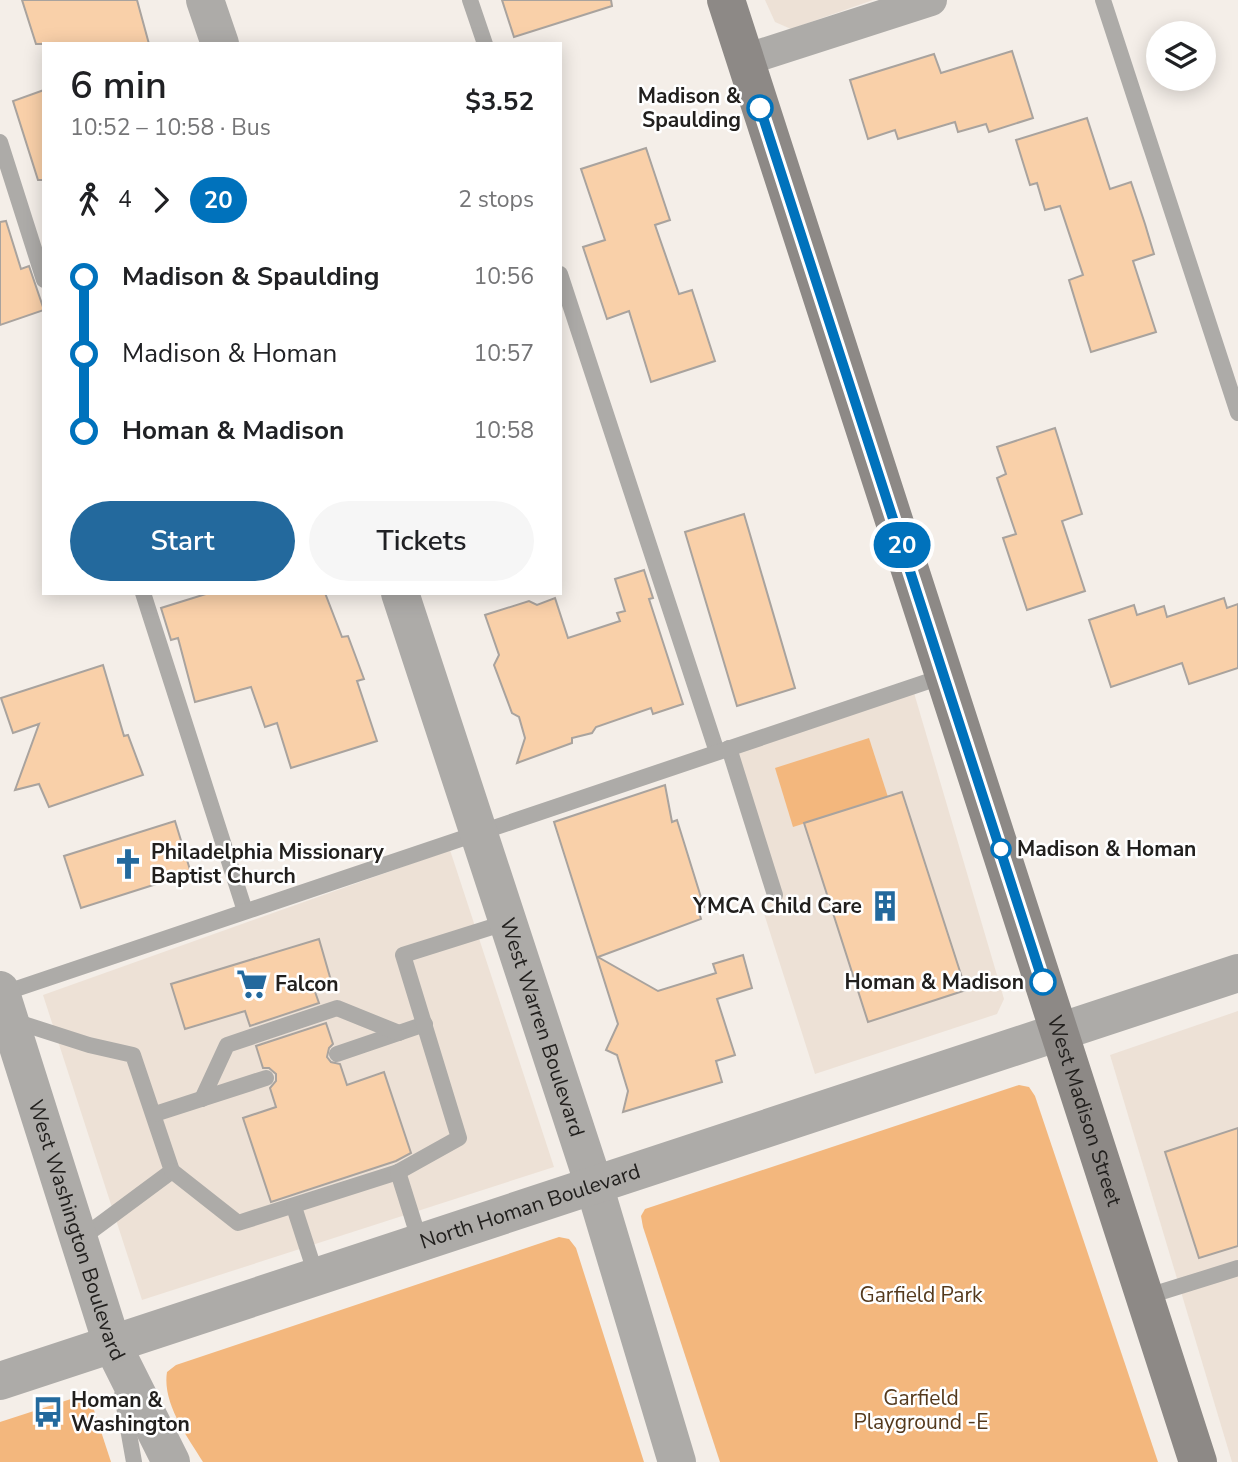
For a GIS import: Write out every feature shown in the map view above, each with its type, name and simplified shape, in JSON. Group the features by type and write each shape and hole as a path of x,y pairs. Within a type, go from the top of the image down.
{"main road":[{"name":"West Madison Street","path":"726,0 1198,1462"}],"street":[{"path":"205,0 219,42"},
{"path":"745,60 931,0"},
{"name":"West Warren Boulevard","path":"401,595 594,1185 677,1462"},
{"name":"North Homan Boulevard","path":"0,1381 1238,973"},
{"name":"West Washington Boulevard","path":"3,1001 112,1344 171,1462"}],"lane":[{"path":"470,0 484,42"},
{"path":"1103,0 1238,413"},
{"path":"0,142 42,274"},
{"path":"562,280 775,895"},
{"path":"145,595 244,911"},
{"path":"3,1001 244,911 944,676"},
{"path":"3,1001 89,1045 133,1055 172,1171 238,1223 294,1207 318,1193 363,1178 398,1172 459,1138 403,955 508,922"},
{"path":"202,1099 227,1045 325,1012 337,1008 398,1033"},
{"path":"337,1054 425,1024"},
{"path":"155,1114 266,1078"},
{"path":"79,1240 172,1171"},
{"path":"398,1172 420,1242"},
{"path":"294,1207 316,1275"},
{"path":"1145,1297 1238,1268"},
{"path":"112,1344 134,1462"}],"shaded area":[{"path":"765,0 873,0 791,29 775,22"},
{"path":"912,686 1004,999 997,1014 815,1074 760,901 775,895 729,748"},
{"path":"450,850 554,1167 142,1300 43,995"},
{"path":"1238,1011 1238,1462 1232,1462 1110,1055"}],"green space":[{"path":"869,738 888,797 793,827 775,768"},
{"name":"Garfield Park","path":"1019,1085 1029,1087 1035,1096 1158,1462 720,1462 643,1227 641,1216 645,1209"},
{"path":"559,1237 569,1239 576,1248 644,1462 203,1462 177,1419 166,1384 167,1372 176,1365"},
{"path":"74,1398 93,1407 111,1462 0,1462 0,1422"}],"building":[{"path":"22,0 137,0 148,42 42,42 36,44"},
{"path":"502,0 611,0 612,6 514,37"},
{"path":"1012,51 1033,118 989,132 986,124 958,132 955,122 898,139 895,130 868,139 850,80 934,54 941,73"},
{"path":"42,91 42,180 38,180 13,101"},
{"path":"1087,118 1110,189 1131,182 1145,224 1154,254 1133,261 1156,332 1091,352 1069,280 1083,275 1060,206 1045,210 1037,183 1030,185 1016,140"},
{"path":"646,148 670,220 655,225 679,294 692,290 715,361 651,382 629,311 607,319 583,247 605,240 581,169"},
{"path":"6,221 21,269 29,266 42,311 0,325 0,222"},
{"path":"1055,428 1082,514 1062,521 1085,591 1027,610 1003,538 1016,534 997,478 1006,474 997,447"},
{"path":"744,514 795,688 737,706 685,532"},
{"path":"644,570 653,598 649,599 683,704 653,714 651,708 596,727 592,733 572,738 572,743 517,763 525,738 519,717 512,713 494,665 499,655 485,615 529,601 537,605 555,598 568,638 620,621 617,613 625,611 615,579"},
{"path":"203,595 326,595 342,637 348,636 364,679 357,681 377,741 291,768 277,723 265,727 251,687 195,702 178,638 171,640 161,608"},
{"path":"1224,598 1227,608 1238,604 1238,668 1189,684 1182,663 1111,687 1089,620 1134,605 1137,615 1164,606 1167,617"},
{"path":"103,665 124,736 128,735 143,775 49,807 39,784 15,790 39,724 13,733 1,698"},
{"path":"665,785 672,822 677,820 704,907 698,909 701,919 598,957 658,991 716,973 713,964 743,955 752,988 717,999 735,1055 716,1061 722,1082 623,1112 628,1091 617,1055 606,1050 618,1024 554,822"},
{"name":"YMCA Child Care","path":"902,792 966,990 868,1022 804,823"},
{"name":"Philadelphia Missionary Baptist Church","path":"175,821 191,873 81,908 64,856"},
{"name":"Falcon","path":"319,939 332,984 314,989 319,1003 250,1026 245,1011 185,1029 171,984"},
{"name":"Falcon","path":"326,1023 333,1044 327,1057 331,1062 340,1064 347,1085 384,1072 411,1153 396,1161 271,1202 243,1118 276,1107 270,1088 276,1081 276,1074 269,1068 263,1068 256,1046"},
{"path":"1238,1128 1238,1246 1199,1258 1165,1152"}],"bus line":[{"name":"20","path":"760,108 1043,982"}],"place":[{"name":"Madison & Spaulding","path":"760,108"},
{"name":"Madison & Homan","path":"1001,849"},
{"name":"Philadelphia Missionary Baptist Church","path":"128,864"},
{"name":"YMCA Child Care","path":"885,906"},
{"name":"Homan & Madison","path":"1043,982"},
{"name":"Falcon","path":"252,984"},
{"name":"Homan & Washington","path":"48,1412"}],"park label":[{"name":"Garfield Playground -E","path":"921,1410"}]}
